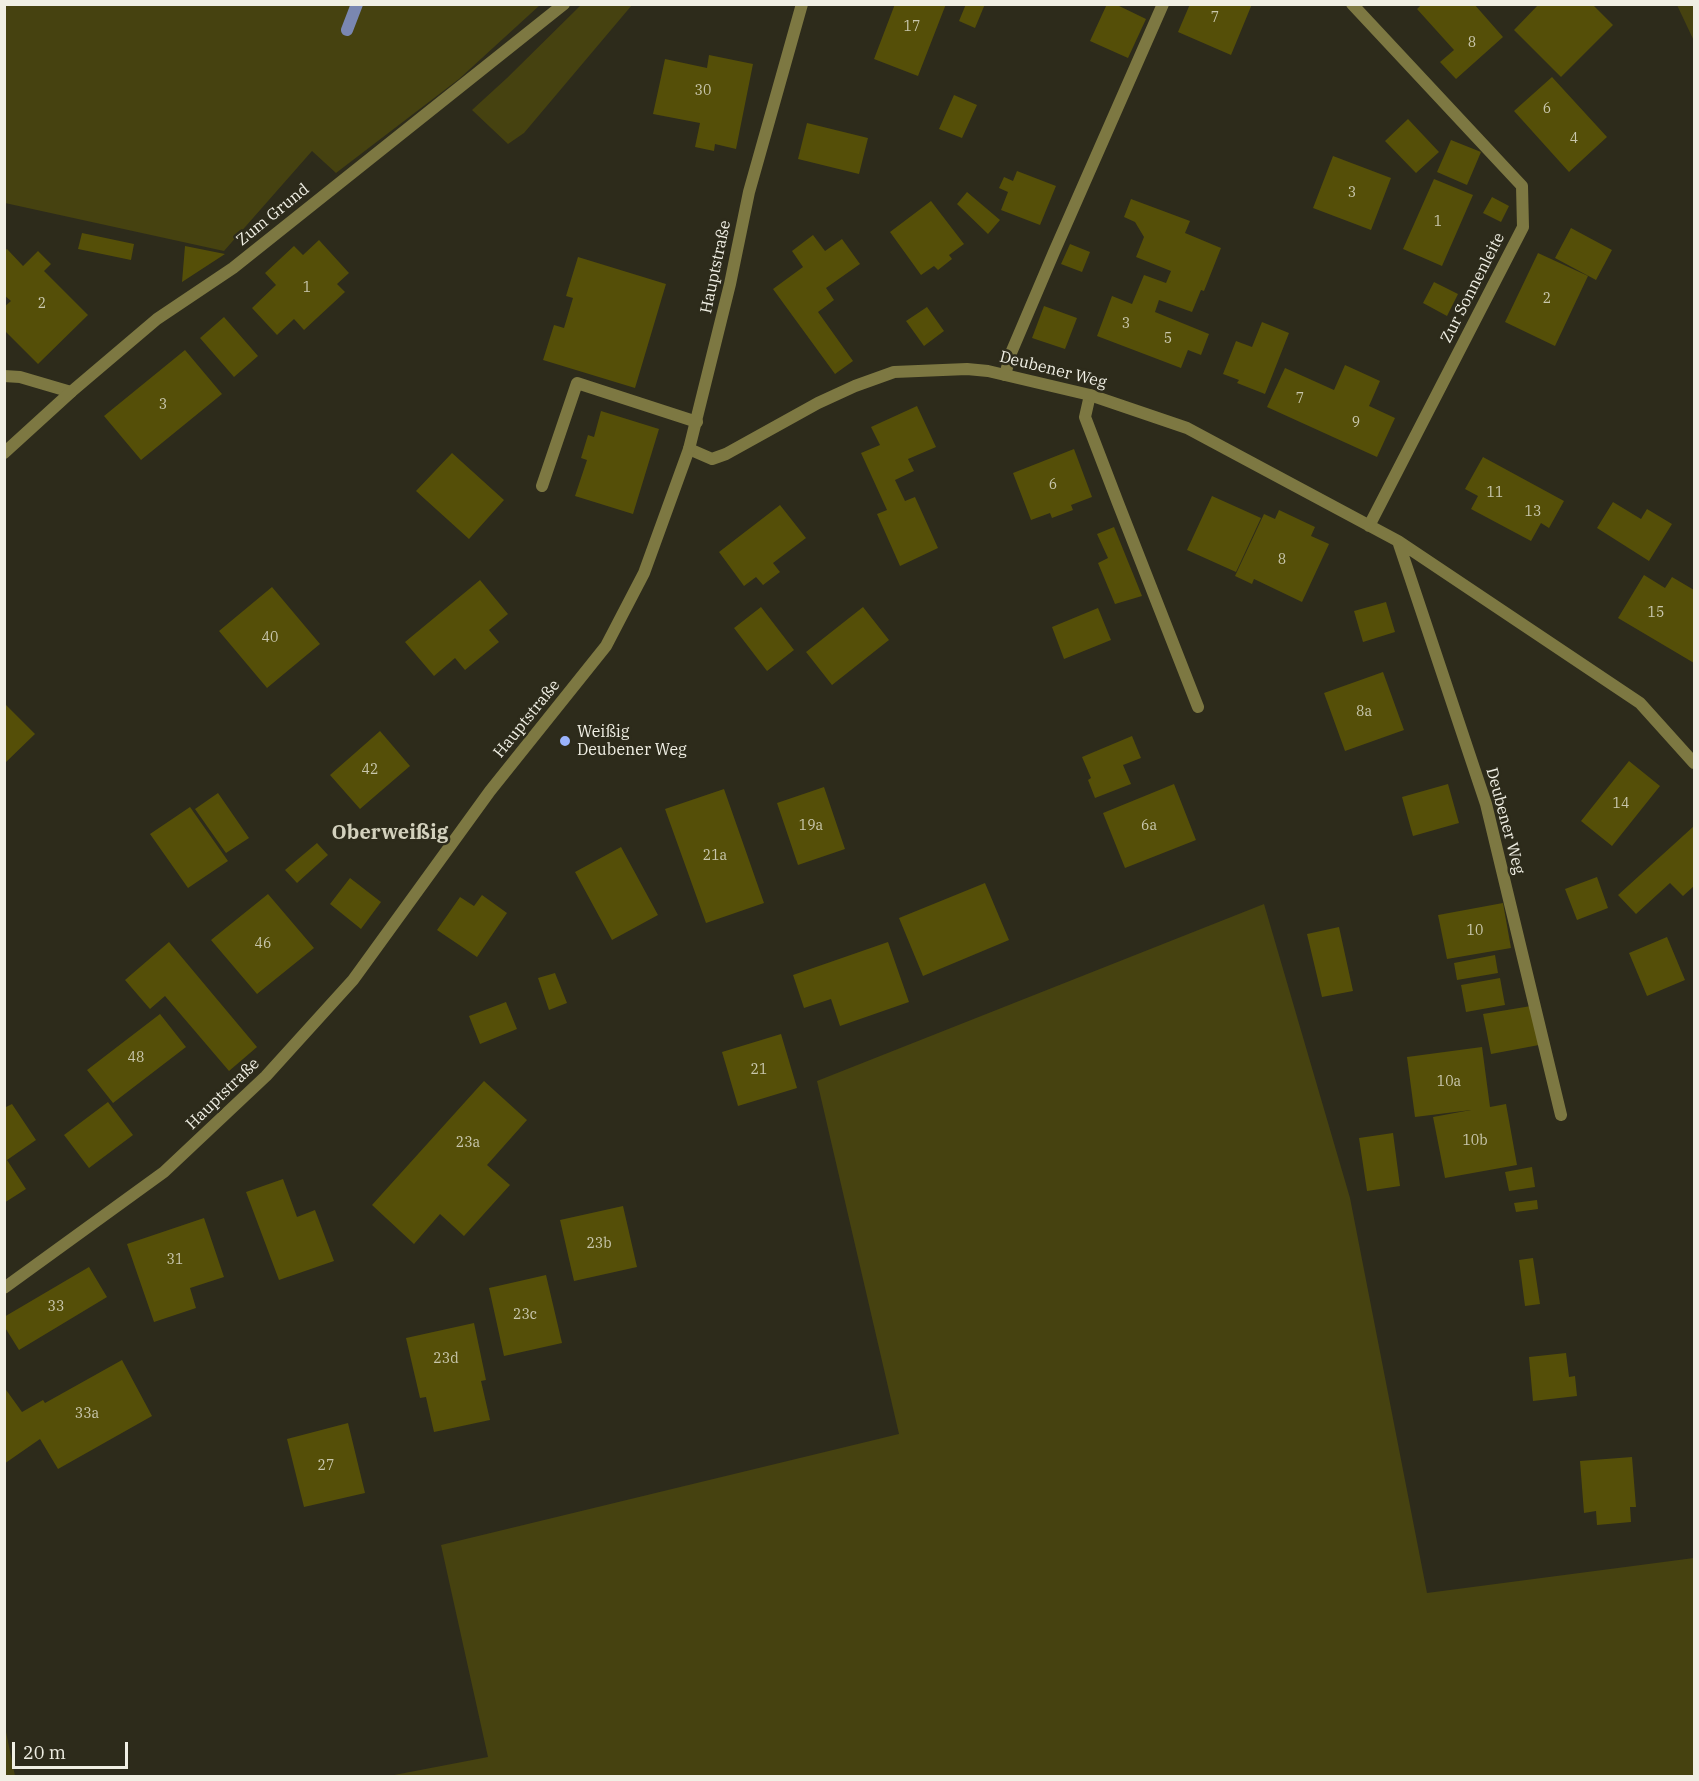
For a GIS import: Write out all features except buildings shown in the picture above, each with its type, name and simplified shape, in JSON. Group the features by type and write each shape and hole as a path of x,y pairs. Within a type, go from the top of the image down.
{"street":[{"name":"Zum Grund","path":"4,453 157,319 233,268 564,4"},
{"name":"Hauptstraße","path":"4,1288 164,1172 266,1076 353,980 490,791 606,646 644,573 689,449 737,253 749,192 802,4"},
{"path":"1005,375 1011,353 1054,252 1163,4"},
{"name":"Zur Sonnenleite","path":"1352,4 1522,186 1523,227 1369,526"},
{"name":"Deubener Weg","path":"689,449 712,459 726,454 818,403 894,372 967,369 988,371 1090,395 1187,428 1398,541 1640,703 1695,763"},
{"path":"4,376 20,377 71,392"},
{"path":"542,486 577,382 697,422"},
{"path":"1090,395 1085,417 1198,707"},
{"name":"Deubener Weg","path":"1398,541 1486,804 1561,1115"}],"shaded area":[{"path":"5,4 540,5 459,79 336,173 312,151 224,251 5,203"},
{"path":"582,4 632,5 524,133 508,144 472,110"},
{"path":"1677,5 1694,5 1694,41"},
{"path":"1264,904 1350,1198 1427,1593 1694,1558 1694,1776 389,1776 488,1757 441,1545 899,1434 817,1081"},
{"path":"5,1727 15,1776 5,1776"}],"waterway":[{"path":"347,30 357,4"}],"place":[{"name":"Weißig Deubener Weg","path":"565,741"}],"district":[{"name":"Oberweißig","path":"390,833"}]}
